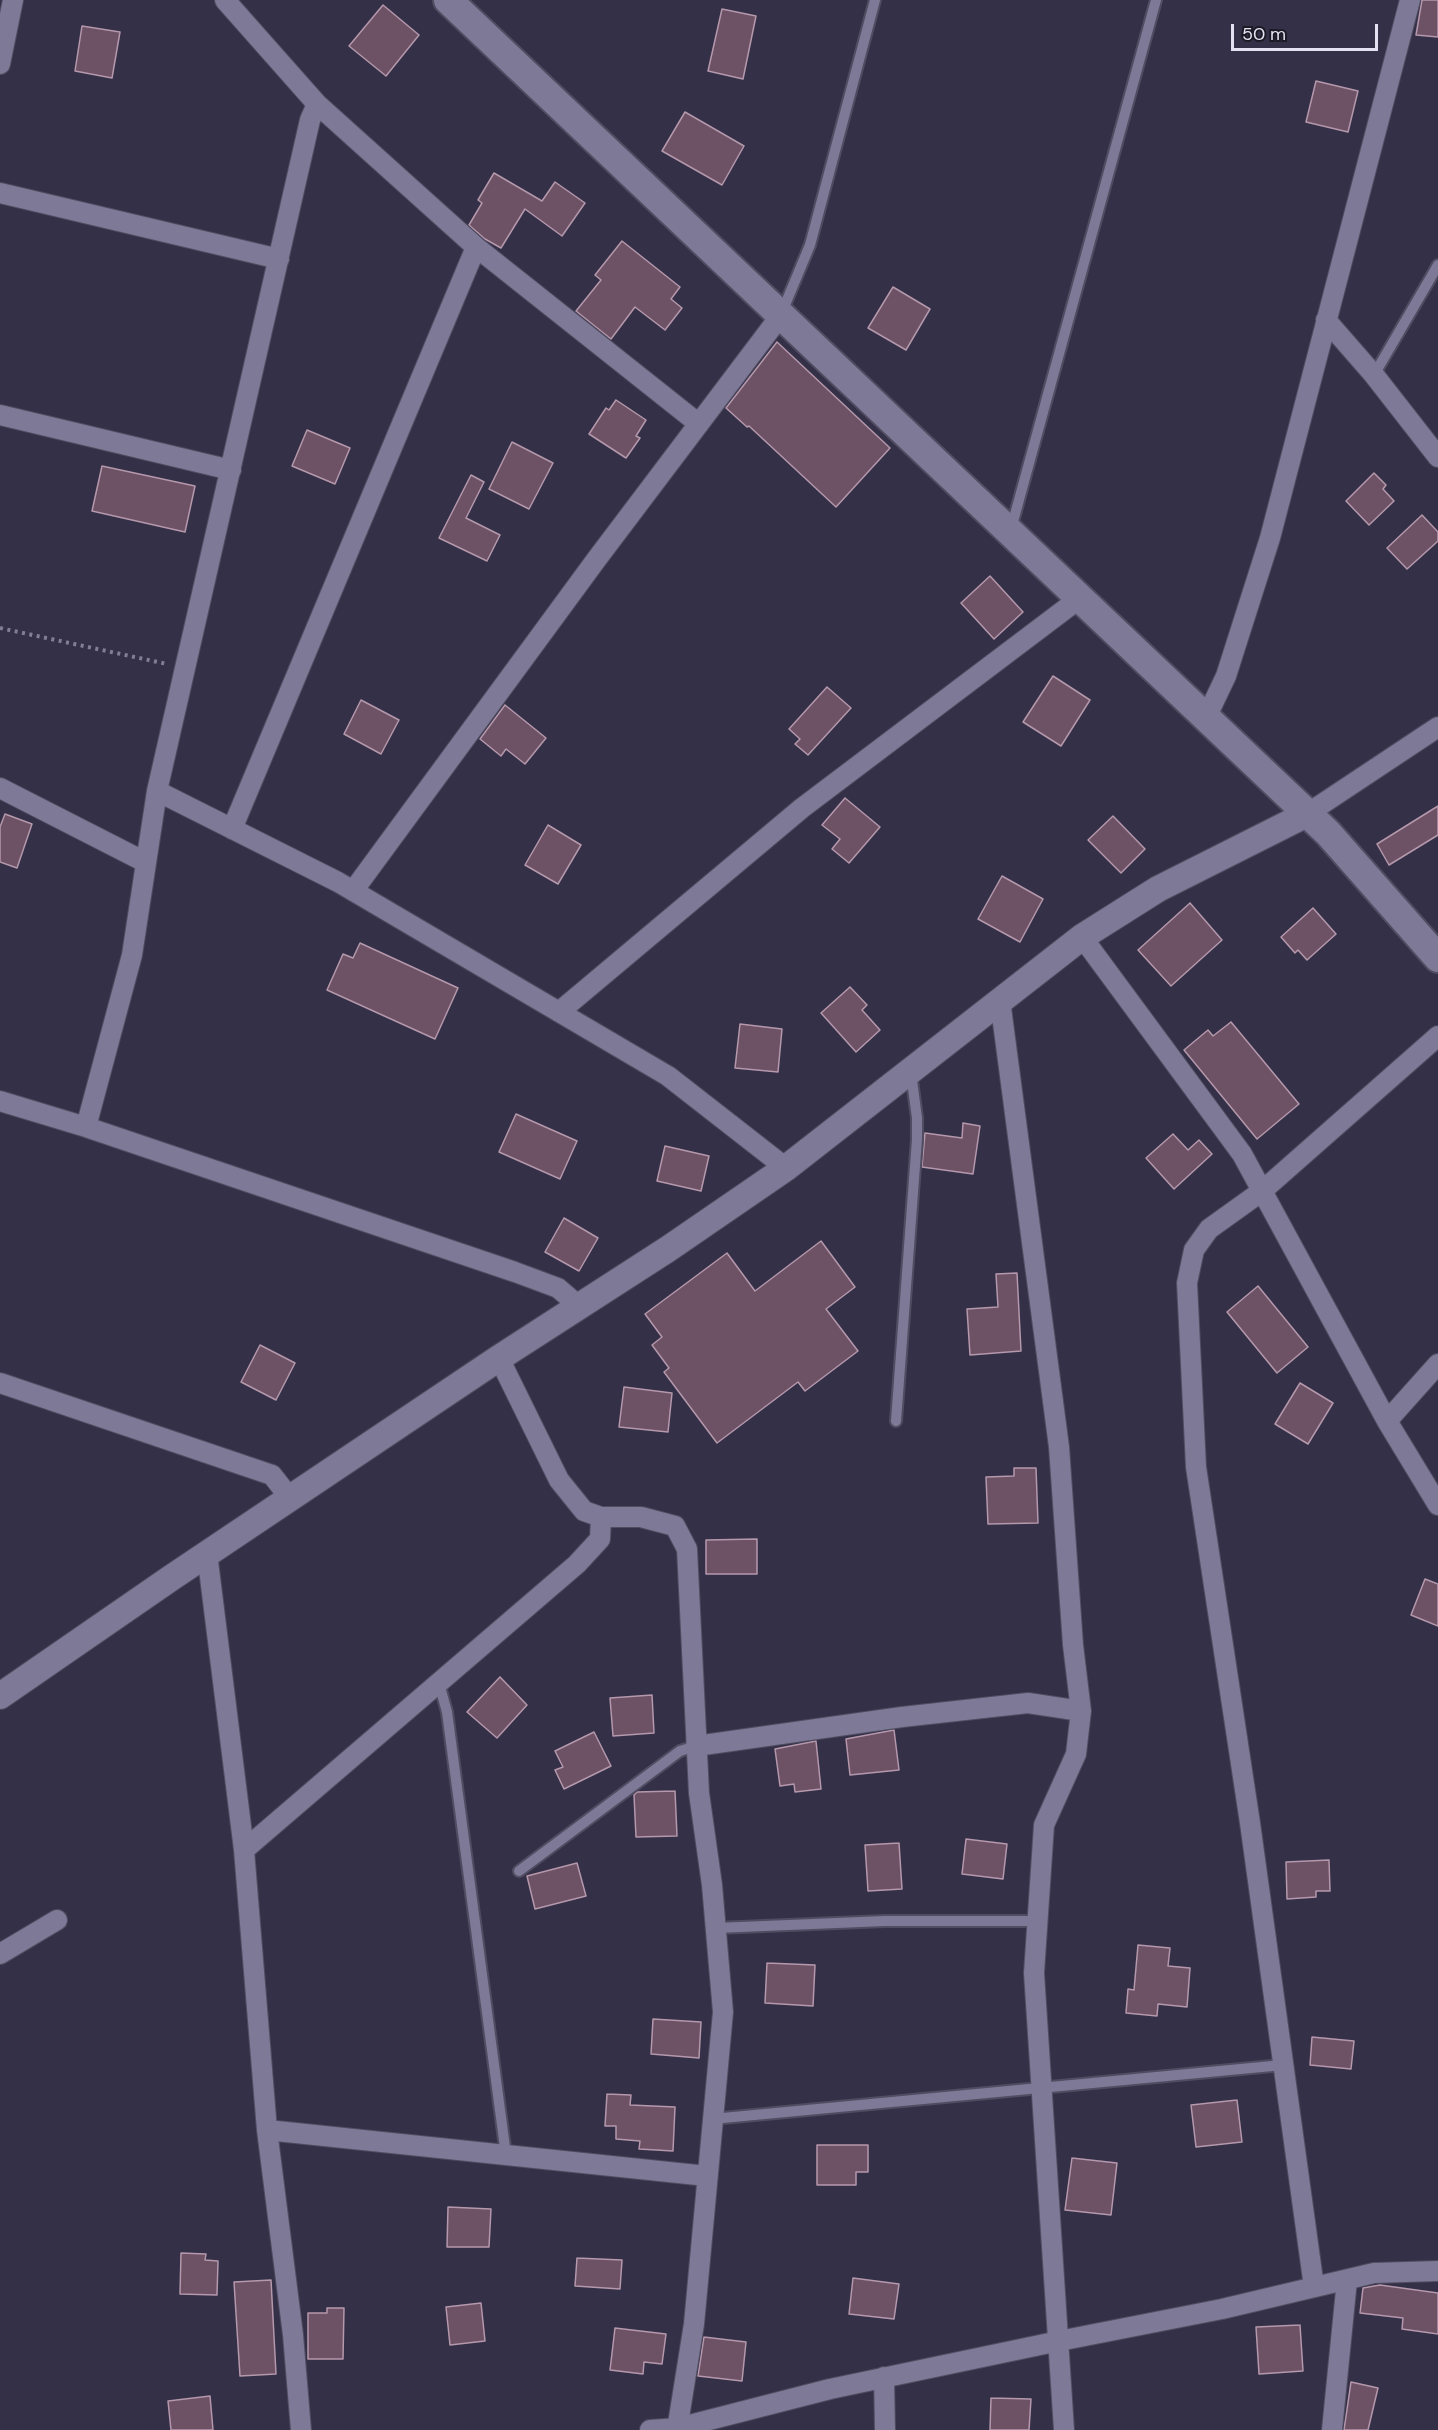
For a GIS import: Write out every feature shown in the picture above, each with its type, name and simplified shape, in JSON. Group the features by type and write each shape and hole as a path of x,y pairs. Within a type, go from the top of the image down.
{"main road":[{"path":"448,0 1328,833 1438,958"}],"street":[{"path":"0,64 13,0"},
{"path":"225,0 317,104 476,247 699,424"},
{"path":"1206,718 1226,676 1270,538 1410,0"},
{"path":"86,1127 132,955 157,791 310,120 317,104"},
{"path":"0,193 279,259"},
{"path":"232,829 476,247"},
{"path":"353,891 781,315"},
{"path":"1326,320 1374,375 1438,457"},
{"path":"0,415 231,470"},
{"path":"559,1012 802,808 1080,598"},
{"path":"0,1696 207,1553 499,1358 668,1249 786,1168 1082,937 1158,889 1307,814 1438,727"},
{"path":"0,788 145,862"},
{"path":"157,791 353,891 668,1077 786,1168"},
{"path":"1082,937 1242,1154 1337,1325 1387,1421 1438,1505"},
{"path":"1000,1000 1059,1447 1073,1645 1081,1711 1076,1754 1044,1825 1034,1973 1064,2430"},
{"path":"1314,2287 1196,1467 1187,1283 1194,1250 1209,1229 1262,1191 1438,1036"},
{"path":"0,1101 86,1127 515,1272 558,1288 579,1306"},
{"path":"499,1358 559,1480 584,1511 601,1517 641,1517 675,1526 687,1549 696,1746 723,2012 694,2324 678,2429"},
{"path":"1387,1421 1438,1364"},
{"path":"0,1383 272,1475 290,1498"},
{"path":"244,1850 577,1564 600,1539 601,1517"},
{"path":"207,1553 244,1850 267,2130 293,2335 301,2430"},
{"path":"696,1746 902,1717 1028,1703 1081,1711"},
{"path":"0,1954 57,1920"},
{"path":"267,2130 707,2176"},
{"path":"650,2430 678,2429 885,2377 1222,2309 1374,2273 1438,2271"},
{"path":"1332,2430 1347,2280"},
{"path":"885,2377 885,2430"}],"lane":[{"path":"781,315 810,245 875,0"},
{"path":"1010,532 1156,0"},
{"path":"1374,375 1438,265"},
{"path":"896,1421 917,1138 911,1070"},
{"path":"440,1683 447,1712 507,2155"},
{"path":"519,1871 680,1751 696,1746"},
{"path":"716,1928 885,1921 1037,1921"},
{"path":"712,2119 1283,2065"}],"path":[{"path":"0,628 185,668"}],"building":[{"path":"1422,0 1438,0 1438,37 1416,35"},
{"path":"383,5 419,35 386,76 349,46"},
{"path":"722,9 756,16 743,79 708,71"},
{"path":"82,26 120,32 112,78 75,71"},
{"path":"1316,81 1358,91 1348,132 1306,122"},
{"path":"685,112 744,146 722,185 662,151"},
{"path":"494,173 542,201 555,182 585,203 562,236 525,209 501,248 485,239 469,225 482,203 478,200"},
{"path":"622,241 680,287 671,299 682,308 665,330 635,307 611,339 576,311 601,280 595,275"},
{"path":"893,287 930,309 906,350 868,328"},
{"path":"777,342 890,448 836,507 749,426 747,427 726,408"},
{"path":"616,400 646,420 636,436 640,438 626,458 589,434 606,408 609,410"},
{"path":"307,430 350,448 335,484 292,466"},
{"path":"512,442 553,463 529,509 489,489"},
{"path":"102,466 195,486 185,532 92,511"},
{"path":"1374,473 1386,485 1383,489 1394,501 1369,525 1346,501"},
{"path":"471,475 484,482 466,518 500,535 487,561 439,538"},
{"path":"1422,515 1438,532 1438,541 1407,569 1387,548"},
{"path":"990,576 1023,612 994,639 961,603"},
{"path":"1053,676 1090,700 1061,746 1023,722"},
{"path":"827,687 851,708 808,755 795,744 800,739 789,729"},
{"path":"361,700 399,720 381,754 344,734"},
{"path":"505,705 546,738 525,764 506,749 501,756 480,739"},
{"path":"845,798 880,827 849,863 832,849 840,839 822,825"},
{"path":"1438,806 1438,835 1389,865 1377,844"},
{"path":"5,814 32,824 17,868 0,862 0,827"},
{"path":"1113,816 1145,849 1121,873 1088,840"},
{"path":"548,825 581,845 558,884 525,865"},
{"path":"1002,876 1043,899 1020,942 978,919"},
{"path":"1190,903 1222,940 1171,986 1138,950"},
{"path":"1313,908 1336,934 1307,960 1298,950 1295,953 1281,937"},
{"path":"360,943 458,988 435,1039 327,990 343,954 353,958"},
{"path":"850,987 867,1005 862,1010 880,1030 856,1052 821,1013"},
{"path":"1231,1022 1299,1104 1257,1139 1184,1050 1208,1030 1213,1036"},
{"path":"740,1024 782,1029 778,1072 735,1068"},
{"path":"516,1114 577,1141 560,1179 499,1152"},
{"path":"963,1123 980,1126 973,1174 922,1167 925,1133 962,1138"},
{"path":"1173,1134 1188,1150 1199,1140 1212,1154 1174,1189 1146,1158"},
{"path":"665,1146 709,1156 701,1191 657,1181"},
{"path":"564,1218 598,1238 579,1271 545,1252"},
{"path":"821,1241 855,1287 826,1309 858,1351 805,1391 798,1382 717,1443 664,1372 669,1368 652,1345 662,1337 645,1314 727,1253 755,1291"},
{"path":"1017,1273 1021,1351 970,1355 967,1309 998,1307 996,1274"},
{"path":"1258,1286 1308,1347 1277,1373 1227,1312"},
{"path":"260,1345 295,1363 276,1400 241,1382"},
{"path":"1300,1383 1333,1403 1308,1444 1275,1424"},
{"path":"624,1387 672,1393 668,1432 619,1427"},
{"path":"1014,1468 1036,1468 1038,1523 988,1524 986,1477 1014,1476"},
{"path":"757,1539 757,1574 706,1574 706,1540"},
{"path":"1425,1579 1438,1584 1438,1626 1411,1615"},
{"path":"500,1677 527,1705 497,1738 467,1712"},
{"path":"652,1695 654,1733 613,1736 610,1698"},
{"path":"894,1730 899,1770 850,1775 846,1739"},
{"path":"594,1732 611,1766 564,1789 555,1770 563,1767 555,1751"},
{"path":"816,1741 821,1789 795,1792 794,1784 780,1786 775,1749"},
{"path":"675,1791 677,1836 636,1837 634,1795 637,1792"},
{"path":"966,1839 1007,1844 1003,1879 962,1874"},
{"path":"899,1843 902,1889 868,1891 865,1845"},
{"path":"1329,1860 1330,1891 1316,1891 1316,1897 1287,1899 1286,1862"},
{"path":"577,1863 586,1896 535,1909 527,1876"},
{"path":"1138,1945 1170,1948 1168,1966 1190,1968 1187,2007 1158,2004 1157,2016 1126,2013 1128,1989 1134,1990"},
{"path":"767,1963 815,1965 813,2006 765,2003"},
{"path":"653,2019 701,2022 699,2058 651,2054"},
{"path":"1312,2037 1354,2041 1351,2069 1310,2065"},
{"path":"607,2094 631,2095 630,2105 675,2107 673,2151 639,2149 640,2141 616,2139 616,2126 605,2126"},
{"path":"1237,2100 1242,2142 1196,2147 1191,2105"},
{"path":"817,2145 868,2145 868,2172 856,2172 856,2185 817,2185"},
{"path":"1072,2158 1117,2163 1111,2215 1065,2210"},
{"path":"448,2207 491,2209 489,2247 447,2247"},
{"path":"181,2253 206,2254 205,2260 218,2261 217,2295 180,2294"},
{"path":"577,2258 622,2260 620,2289 575,2286"},
{"path":"853,2278 899,2284 894,2319 849,2314"},
{"path":"271,2280 276,2374 240,2376 234,2282"},
{"path":"1380,2285 1438,2293 1438,2334 1402,2329 1403,2318 1360,2313 1363,2288"},
{"path":"481,2303 485,2341 450,2345 446,2307"},
{"path":"327,2308 344,2308 343,2359 308,2359 308,2313 327,2313"},
{"path":"1300,2325 1303,2371 1259,2374 1256,2327"},
{"path":"615,2328 666,2334 662,2364 644,2362 643,2374 610,2370"},
{"path":"704,2337 746,2342 742,2381 698,2376"},
{"path":"1351,2382 1378,2388 1368,2430 1344,2430"},
{"path":"210,2396 213,2430 171,2430 168,2401"},
{"path":"991,2398 1031,2399 1029,2430 990,2430"}]}
